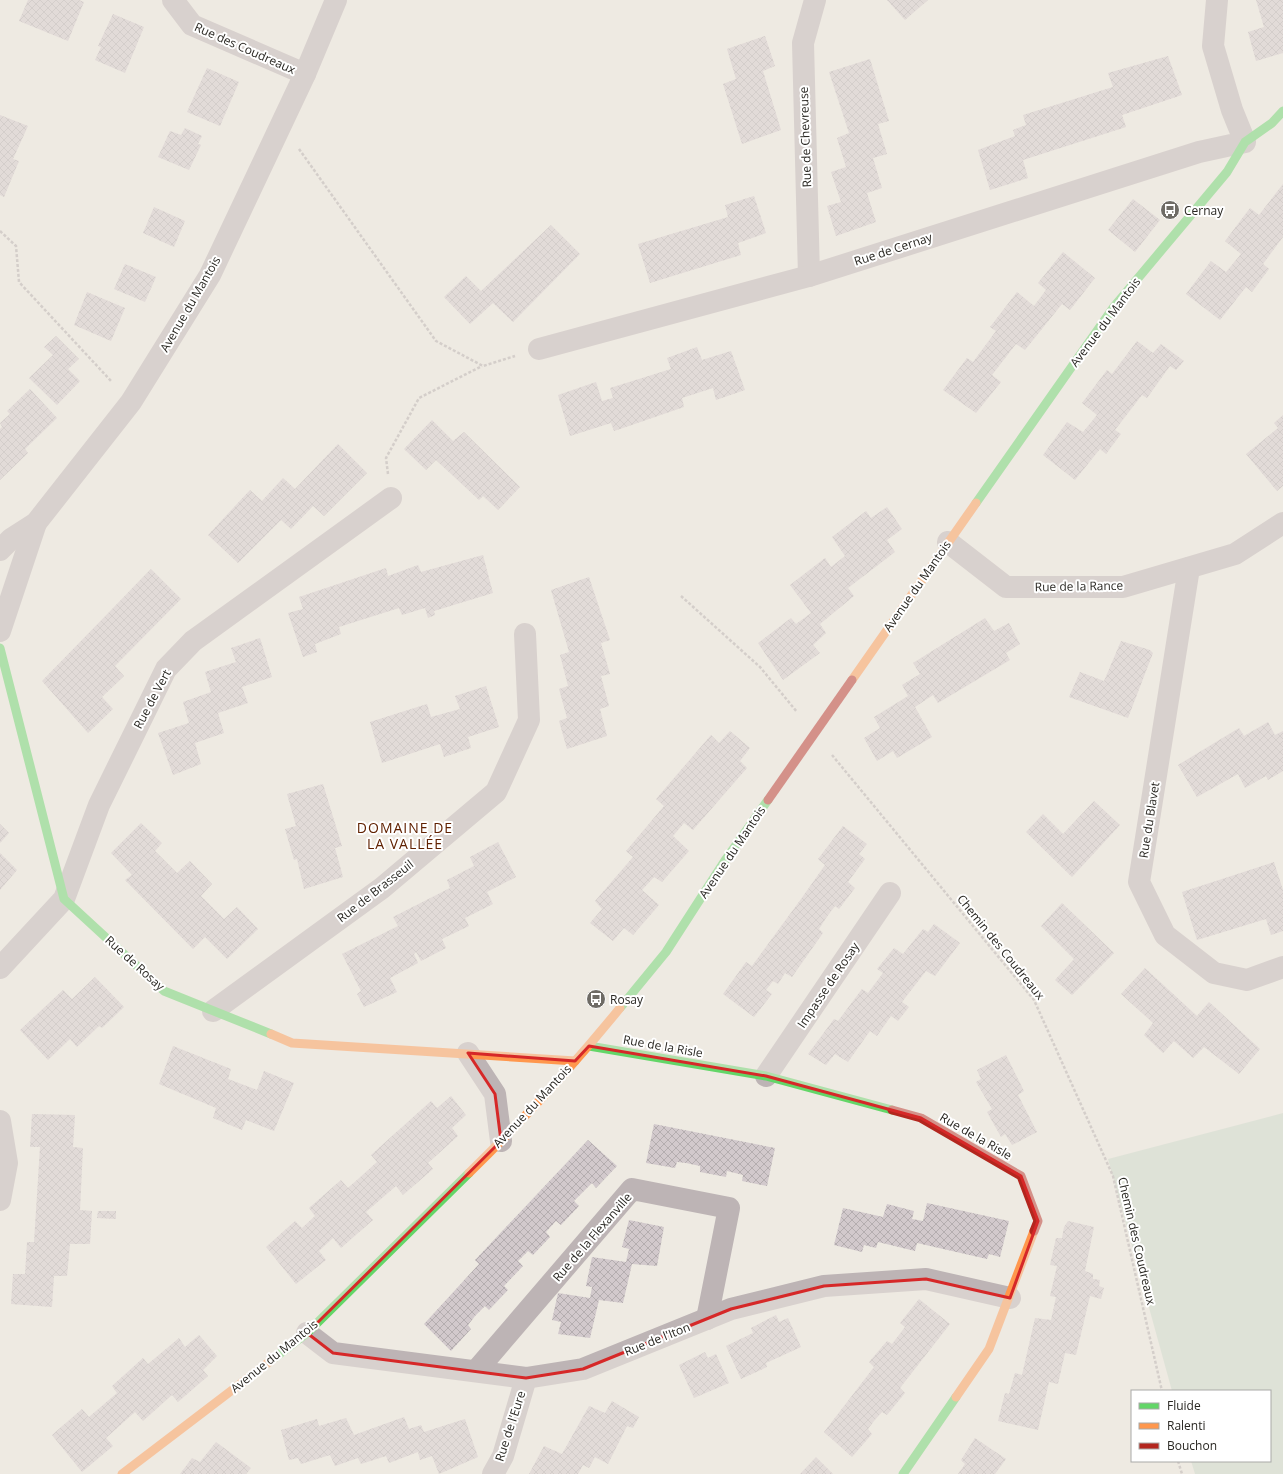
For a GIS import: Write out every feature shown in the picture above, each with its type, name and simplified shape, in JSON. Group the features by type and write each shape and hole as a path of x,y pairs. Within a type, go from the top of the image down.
{"street":[{"name":"Rue des Coudreaux","path":"173,0 192,25 305,74"},
{"name":"Avenue du Mantois","path":"0,550 11,539 36,523 131,402 210,275 305,74 336,0"},
{"name":"Rue de Chevreuse","path":"809,276 802,43 814,0"},
{"path":"1217,0 1213,46 1232,110 1245,142 1272,122 1283,111"},
{"name":"Avenue du Mantois","path":"122,1474 307,1333 501,1141 589,1046 666,952 726,859 1113,308 1227,172 1245,142"},
{"name":"Rue de Cernay","path":"539,349 809,276 1199,152 1245,142"},
{"name":"Rue de Vert","path":"64,899 99,805 166,669 193,641 391,498"},
{"path":"0,631 36,523"},
{"name":"Rue de la Rance","path":"948,542 1006,587 1123,587 1235,554 1283,523"},
{"name":"Rue du Blavet","path":"1189,568 1139,882 1166,935 1214,973 1247,980 1283,967"},
{"name":"Rue de Brasseuil","path":"213,1011 382,888 496,792 529,720 525,634"},
{"path":"0,648 64,899 0,968"},
{"name":"Impasse de Rosay","path":"766,1076 890,893"},
{"name":"Rue de Rosay","path":"64,899 164,991 292,1043 575,1061"},
{"name":"Rue de la Risle","path":"589,1046 766,1076 921,1118 1021,1176 1038,1221 990,1349 903,1474"},
{"path":"468,1053 495,1094 501,1141"},
{"path":"0,1121 7,1163 0,1200"},
{"name":"Rue de la Flexanville","path":"476,1372 632,1189 729,1208 707,1319"},
{"name":"Rue de l'Iton","path":"307,1333 333,1353 526,1378 583,1369 731,1309 824,1286 926,1278 1010,1298"},
{"name":"Rue de l'Eure","path":"493,1474 503,1456 526,1378"}],"path":[{"path":"296,145 436,341 483,366"},
{"path":"0,231 16,246 19,282 114,384"},
{"path":"391,498 386,458 419,398 483,366 539,349"},
{"name":"Chemin des Coudreaux","path":"681,596 760,667 1034,1000 1113,1176 1162,1390"},
{"path":"1178,1462 1182,1474"}],"highlighted area":[{"path":"589,1046 766,1076 921,1118 1021,1176 1038,1221 1010,1298 926,1279 824,1286 731,1309 583,1369 526,1378 333,1353 307,1333 501,1141 495,1094 468,1053 575,1061"}],"green space":[{"path":"1283,1113 1283,1474 1195,1474 1191,1462 1271,1462 1271,1390 1172,1390 1108,1159"}],"building":[{"path":"28,0 79,0 84,2 68,41 19,21"},
{"path":"887,0 928,0 905,20"},
{"path":"1256,0 1283,0 1283,53 1256,61 1248,32 1264,27"},
{"path":"113,14 144,27 125,73 95,60 101,47 98,46"},
{"path":"765,36 775,66 763,71 781,130 742,144 723,84 736,79 727,49"},
{"path":"1168,56 1182,95 1122,115 1126,127 1023,160 1028,178 990,190 978,150 1015,136 1013,130 1026,125 1023,115 1113,87 1108,73"},
{"path":"870,59 889,121 878,124 887,154 873,158 882,188 867,193 876,222 836,236 827,206 841,202 831,172 846,167 837,138 849,133 829,72"},
{"path":"207,68 239,82 220,126 187,112"},
{"path":"0,115 28,126 13,159 19,161 4,197 0,195"},
{"path":"185,128 202,136 198,144 201,145 189,170 158,157 170,131 181,135"},
{"path":"1283,184 1283,237 1263,264 1269,269 1252,292 1246,287 1220,320 1186,294 1211,261 1226,272 1241,254 1225,241 1250,208 1259,215"},
{"path":"754,196 766,233 738,243 741,255 650,283 638,244 728,217 725,205"},
{"path":"1133,199 1160,220 1135,252 1108,230"},
{"path":"154,207 185,221 174,247 143,233"},
{"path":"551,225 580,254 513,322 493,303 470,324 444,297 466,276 481,291"},
{"path":"1063,252 1095,278 1070,310 1062,304 1025,350 1016,344 992,375 1001,382 976,413 943,390 967,358 973,362 996,331 990,327 1017,292 1034,306 1046,290 1038,283"},
{"path":"125,264 156,277 145,302 114,289"},
{"path":"87,292 125,308 111,341 74,325"},
{"path":"56,336 79,359 68,369 80,381 57,405 29,378 53,355 44,347"},
{"path":"1137,341 1153,353 1161,344 1184,361 1176,370 1170,366 1147,398 1142,395 1115,430 1121,434 1106,454 1100,449 1075,480 1043,455 1067,422 1083,432 1097,415 1082,403 1107,370 1112,374"},
{"path":"697,347 702,360 731,351 745,390 716,400 713,388 682,398 684,407 623,428 614,431 611,423 570,436 558,395 596,382 602,401 613,398 610,388 671,369 667,358"},
{"path":"30,389 57,418 25,449 28,453 0,480 0,429 2,427 0,423 10,414 7,411"},
{"path":"1283,415 1283,486 1277,491 1246,454 1278,428 1274,423"},
{"path":"432,420 453,441 464,432 520,487 498,510 483,496 479,500 436,460 426,470 404,449"},
{"path":"338,444 367,473 324,516 313,506 291,529 281,520 238,563 208,535 250,490 262,501 283,478 295,489"},
{"path":"887,507 902,529 887,540 895,552 848,588 854,596 820,624 826,633 813,645 820,653 783,680 758,643 791,618 796,624 811,613 790,585 825,558 831,567 845,556 832,537 866,511 871,518"},
{"path":"483,555 493,593 434,611 435,615 428,618 425,608 402,615 399,608 339,627 341,634 315,644 317,652 303,657 288,613 303,609 299,597 386,568 388,576 418,565 421,572"},
{"path":"151,569 181,599 115,666 124,676 102,697 113,709 88,733 42,681"},
{"path":"589,577 610,640 601,643 610,674 601,676 609,706 600,709 607,736 567,749 559,721 567,718 559,689 568,686 560,655 569,652 551,590"},
{"path":"985,618 994,631 1009,623 1020,644 1006,653 1010,660 938,703 933,695 915,707 932,737 897,758 893,751 877,761 864,738 880,728 874,717 908,696 902,685 920,674 913,663"},
{"path":"260,638 272,677 242,687 248,703 218,713 224,733 195,743 201,764 173,775 158,733 189,723 183,702 211,692 205,672 236,662 231,648"},
{"path":"1121,641 1150,650 1153,653 1128,718 1069,697 1080,672 1104,681"},
{"path":"486,686 499,727 468,737 471,748 444,757 440,744 382,763 370,722 427,704 431,717 460,709 455,696"},
{"path":"1268,722 1275,735 1283,731 1283,771 1268,780 1266,776 1245,788 1238,774 1197,797 1178,765 1239,728 1244,736"},
{"path":"730,731 750,748 740,761 747,768 693,830 684,823 673,836 689,851 662,882 654,877 642,890 659,905 633,935 624,928 613,941 590,923 602,909 595,901 633,857 626,851 664,806 656,799 711,735 719,743"},
{"path":"323,784 342,846 335,848 343,877 304,889 297,859 294,860 285,829 296,826 287,794"},
{"path":"1094,801 1120,825 1072,877 1026,832 1043,814 1063,834"},
{"path":"141,823 162,843 155,851 177,873 190,861 212,884 201,896 224,919 237,907 258,929 227,959 205,937 193,949 125,880 132,875 111,853"},
{"path":"0,824 9,833 0,843"},
{"path":"843,826 867,844 859,854 865,859 848,882 855,888 839,909 835,906 826,918 819,929 823,933 792,977 785,973 778,984 773,981 766,990 772,994 754,1017 723,994 746,962 752,966 801,899 825,865 818,859"},
{"path":"498,842 516,877 487,892 493,904 465,918 469,926 442,939 446,948 421,961 416,952 414,954 418,963 390,978 397,992 364,1007 357,994 361,991 342,954 398,926 393,917 450,888 447,880 474,866 470,857"},
{"path":"0,853 17,870 0,890"},
{"path":"1274,862 1283,890 1283,931 1271,935 1266,919 1197,940 1182,892"},
{"path":"1062,903 1114,953 1072,995 1055,980 1074,959 1041,926"},
{"path":"934,924 960,943 935,976 926,971 902,1002 909,1007 898,1021 891,1016 877,1036 870,1031 848,1062 835,1054 826,1065 808,1054 834,1019 838,1021 862,989 868,993 883,973 877,969 894,948 903,954 923,929 928,932"},
{"path":"1145,968 1197,1016 1209,1002 1260,1049 1239,1074 1204,1047 1193,1058 1174,1041 1163,1053 1144,1035 1153,1023 1121,994"},
{"path":"95,977 124,1007 102,1028 99,1026 77,1047 70,1039 48,1060 20,1030 63,990 72,999"},
{"path":"173,1046 231,1069 228,1079 257,1090 264,1071 294,1083 274,1131 246,1120 242,1130 213,1118 216,1108 159,1084"},
{"path":"1006,1055 1024,1091 1018,1095 1037,1132 1012,1145 1005,1134 1001,1137 987,1112 992,1109 976,1082 981,1079 977,1070"},
{"path":"451,1096 466,1115 452,1128 458,1136 428,1163 433,1169 403,1195 396,1186 366,1212 373,1220 341,1248 333,1238 319,1251 326,1260 296,1284 266,1247 295,1221 302,1228 315,1216 309,1208 341,1180 348,1188 377,1162 371,1155 431,1101 437,1108"},
{"path":"32,1114 75,1115 73,1147 83,1148 80,1210 92,1211 90,1244 70,1244 67,1276 54,1276 52,1307 11,1304 13,1274 25,1274 27,1242 34,1242 40,1147 30,1147"},
{"path":"654,1124 775,1148 767,1186 742,1181 743,1175 727,1171 726,1177 700,1172 700,1166 686,1163 677,1162 675,1168 646,1163"},
{"path":"588,1140 617,1166 596,1188 592,1183 574,1201 579,1206 561,1225 556,1221 546,1232 550,1237 533,1255 528,1251 518,1261 523,1266 504,1286 508,1290 489,1310 485,1306 475,1316 468,1325 471,1329 451,1351 424,1324 479,1264 475,1260"},
{"path":"927,1203 1009,1221 1000,1257 989,1254 987,1259 917,1243 915,1251 878,1242 876,1248 864,1245 862,1252 834,1245 843,1208 883,1217 887,1204 914,1211 912,1219 923,1221"},
{"path":"98,1211 116,1211 116,1219 97,1218"},
{"path":"629,1220 664,1227 657,1266 632,1264 623,1303 599,1300 590,1338 558,1334 561,1322 552,1320 558,1293 590,1298 592,1287 586,1286 592,1257 626,1262 629,1249 622,1247"},
{"path":"1068,1221 1094,1227 1085,1271 1093,1274 1093,1279 1100,1280 1099,1286 1104,1288 1101,1299 1090,1296 1076,1355 1065,1353 1058,1384 1049,1382 1038,1430 998,1421 1005,1393 1009,1394 1015,1373 1022,1375 1035,1318 1051,1320 1056,1297 1050,1296 1057,1266 1050,1265 1056,1238 1062,1238 1064,1227"},
{"path":"919,1299 950,1324 900,1388 905,1393 887,1415 882,1412 874,1421 868,1429 872,1434 852,1457 824,1432 874,1367 869,1362 887,1341 892,1344 905,1327 900,1323"},
{"path":"776,1315 779,1322 788,1318 801,1347 766,1363 767,1367 741,1379 726,1346 753,1333 751,1328"},
{"path":"199,1335 217,1356 203,1370 208,1376 178,1402 172,1395 143,1421 135,1412 106,1438 113,1446 82,1472 52,1435 82,1409 89,1417 117,1393 112,1386 143,1358 148,1364 179,1338 185,1347"},
{"path":"705,1352 708,1358 716,1354 729,1383 694,1398 679,1365"},
{"path":"612,1401 639,1417 633,1428 627,1426 608,1464 595,1457 589,1468 583,1465 578,1474 529,1474 544,1446 562,1454 589,1406 605,1413"},
{"path":"404,1417 409,1429 421,1425 424,1432 465,1419 478,1457 439,1474 432,1456 420,1460 418,1452 389,1463 386,1456 361,1464 358,1458 335,1466 330,1455 301,1464 298,1458 289,1460 281,1430 317,1419 319,1426 346,1418 354,1435"},
{"path":"975,1438 1006,1459 995,1474 958,1474 965,1464 961,1460"},
{"path":"216,1442 251,1468 246,1474 180,1474 192,1458 200,1462"},
{"path":"816,1457 833,1474 800,1474"}],"traffic: fast":[{"path":"976,503 1113,308 1227,172 1245,142 1272,123 1283,111"},
{"path":"0,648 64,899 164,991 271,1034"},
{"path":"620,1008 666,952 726,859 768,800"},
{"path":"589,1046 766,1076 892,1110"},
{"path":"273,1359 307,1333 469,1173"},
{"path":"903,1474 956,1397"}],"traffic: slow":[{"path":"852,680 976,503"},
{"path":"469,1173 547,1093 620,1008"},
{"path":"271,1034 292,1043 575,1061"},
{"path":"956,1397 989,1349 1034,1231"},
{"path":"122,1474 273,1359"}],"traffic: jam":[{"path":"768,800 852,680"},
{"path":"892,1110 921,1118 1021,1176 1038,1221 1034,1231"}],"place":[{"name":"Cernay","path":"1170,210"},
{"name":"Rosay","path":"596,999"}],"district":[{"name":"DOMAINE DE LA VALLÉE","path":"405,836"}]}
